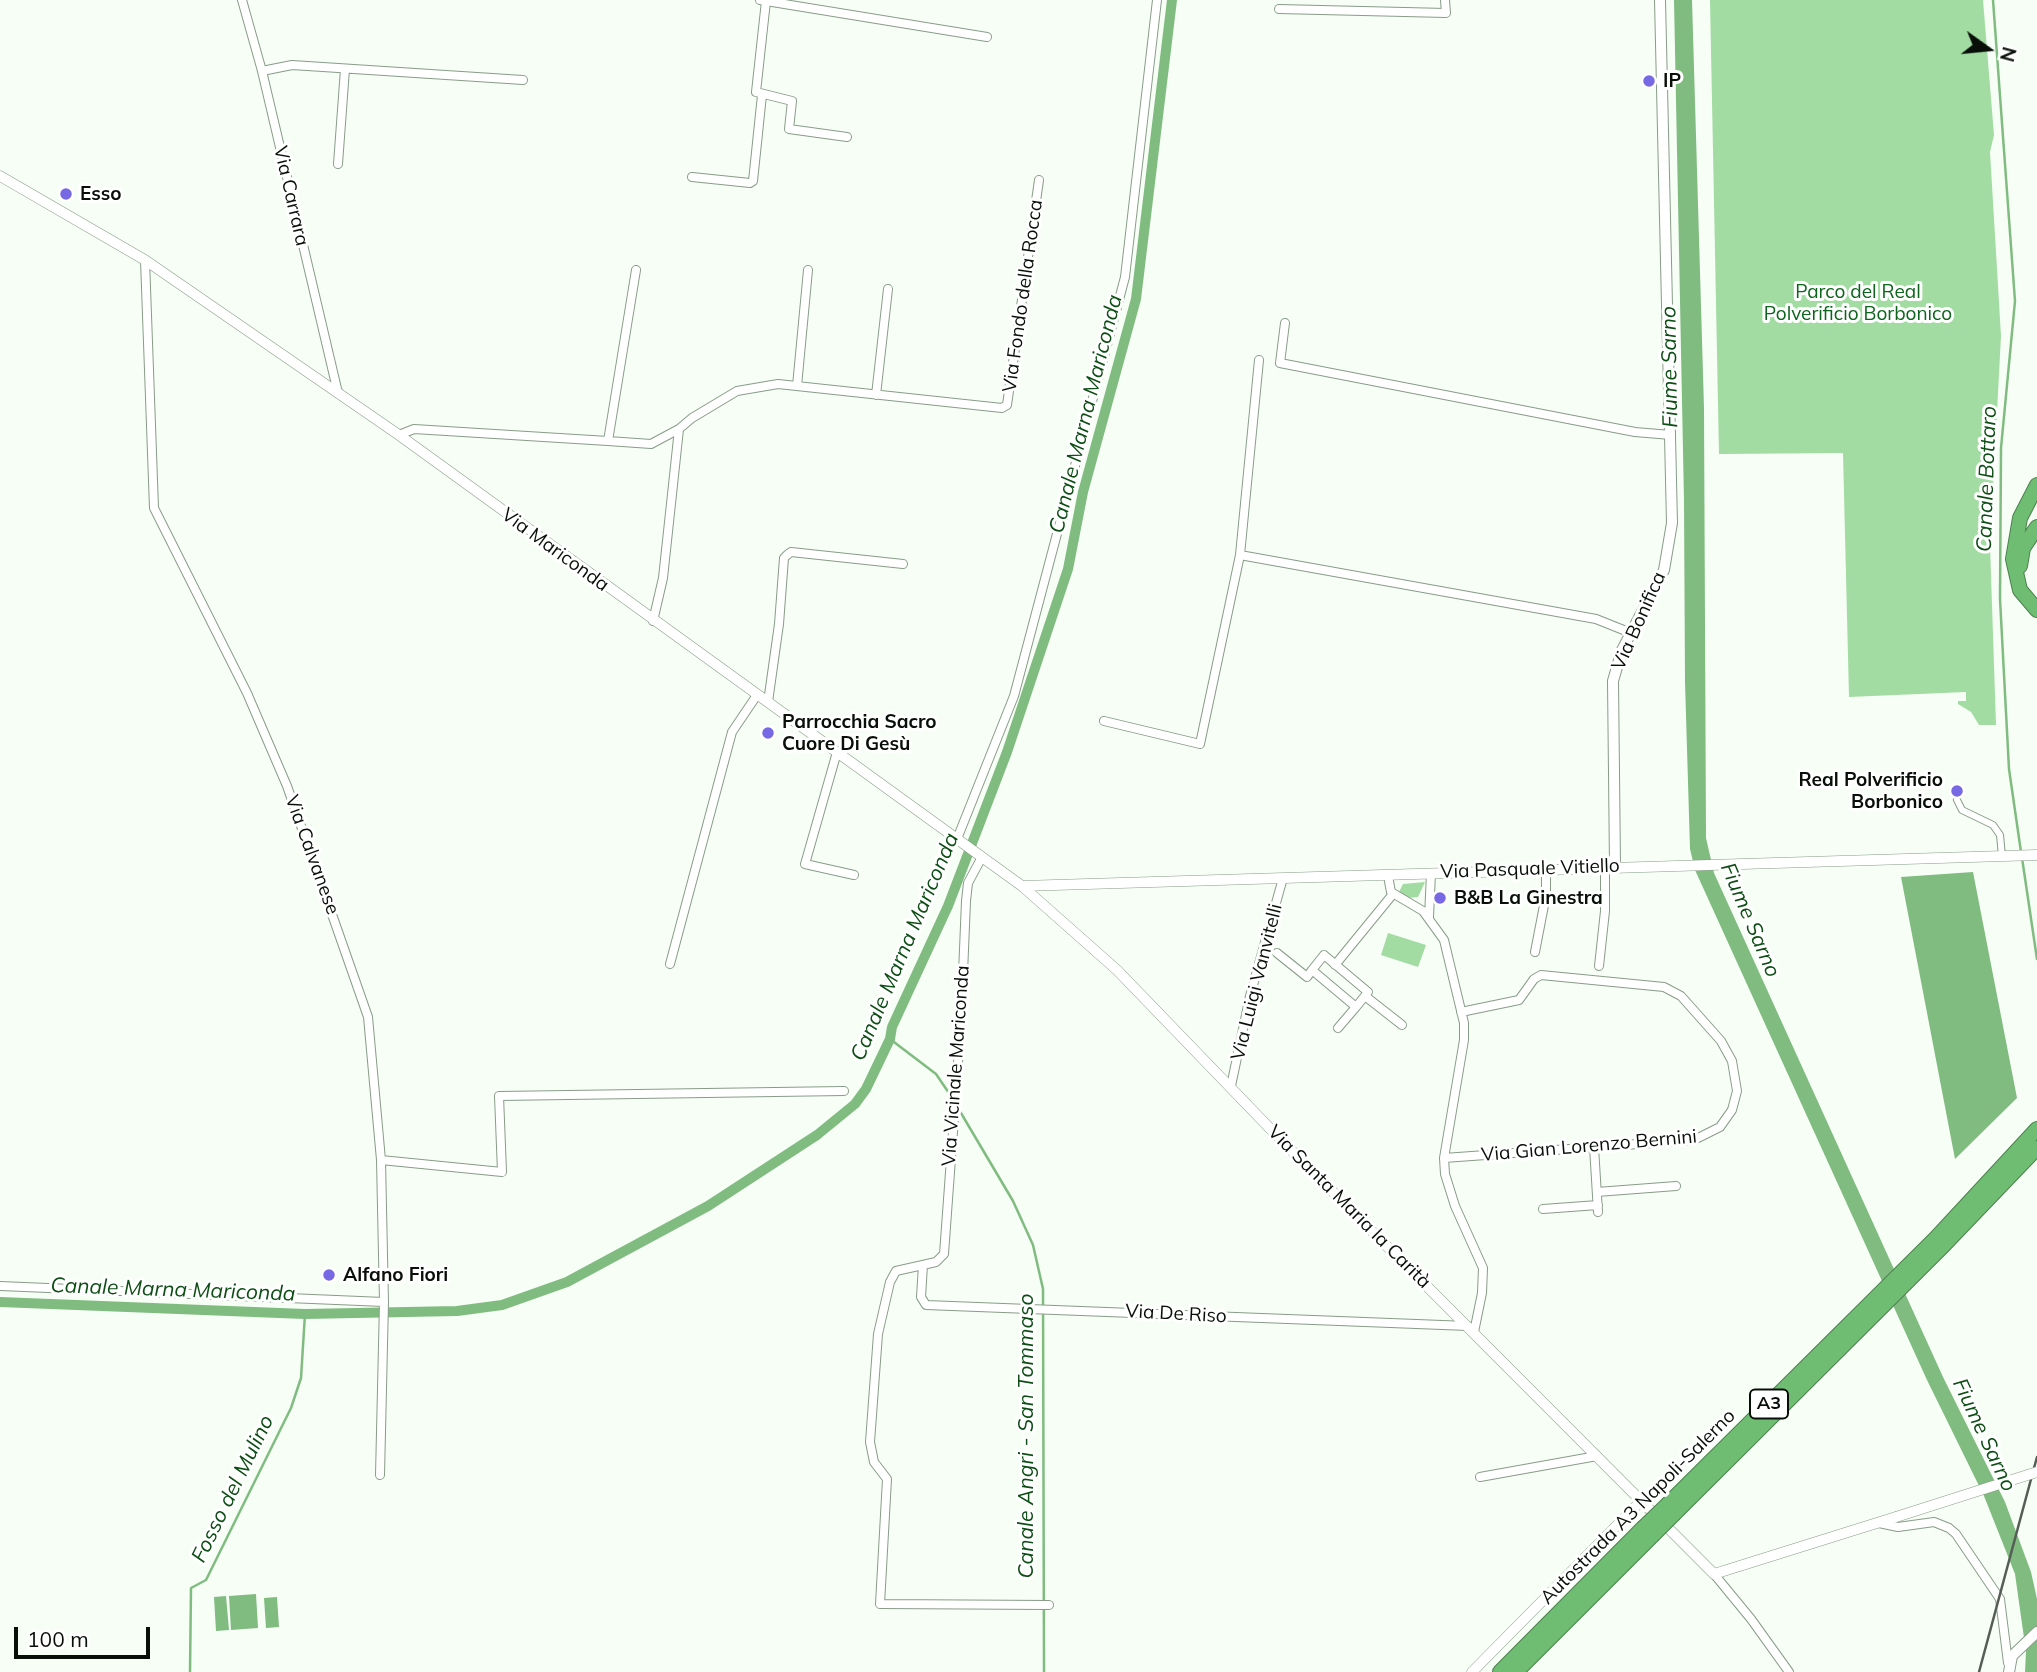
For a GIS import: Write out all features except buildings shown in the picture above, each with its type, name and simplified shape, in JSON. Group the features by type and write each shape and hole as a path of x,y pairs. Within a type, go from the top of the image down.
{"highway":[{"path":"2037,485 2020,518 2013,559 2020,590 2037,610"},
{"path":"2037,527 2029,536 2020,561 2025,586 2037,600"},
{"name":"Autostrada A3 Napoli-Salerno","path":"1916,1265 2037,1129"},
{"name":"Autostrada A3 Napoli-Salerno","path":"1500,1672 1672,1508 2037,1148"},
{"name":"Autostrada A3 Napoli-Salerno","path":"1516,1672 1647,1532"}],"main road":[{"name":"Via Bonifica","path":"1610,866 1613,681 1631,633 1656,588 1669,548 1672,523 1660,0"},
{"path":"2012,1661 2037,1632"}],"street":[{"name":"Via Carrara","path":"242,0 262,71 338,393"},
{"path":"960,841 1014,696 1125,277 1157,0"},
{"path":"1279,9 1446,13 1445,0"},
{"path":"847,137 789,129 792,101 756,92 763,1 987,37"},
{"path":"262,71 292,65 523,80"},
{"path":"338,164 345,69"},
{"path":"692,177 753,181 762,95"},
{"name":"Via Mariconda","path":"0,176 145,260 399,435 978,855"},
{"name":"Via Fondo della Rocca","path":"399,435 415,429 651,444 680,429 692,418 737,391 778,384 1002,408 1007,405 1039,180"},
{"name":"Via Calvanese","path":"145,260 153,508 247,692 287,786 328,896 368,1017 381,1160 384,1304 380,1475"},
{"path":"608,441 636,270"},
{"path":"797,386 808,270"},
{"path":"876,395 888,289"},
{"path":"1285,323 1280,363 1635,432 1671,435"},
{"path":"1104,721 1200,744 1240,555 1259,360"},
{"path":"653,621 663,578 680,429"},
{"path":"768,702 779,624 784,558 791,551 903,564"},
{"path":"1240,555 1596,619 1631,633"},
{"path":"670,964 732,732 757,695"},
{"path":"836,752 805,864 854,875"},
{"path":"1957,800 1962,810 1993,825 2000,835 2007,855"},
{"name":"Via Santa Maria la Carità","path":"978,855 1022,886 1080,935 1231,1086 1293,1153 1714,1574"},
{"name":"Via Vicinale Mariconda","path":"923,1265 936,1262 944,1254 966,901 968,884 978,855"},
{"name":"Via Pasquale Vitiello","path":"1022,886 2033,855"},
{"path":"1599,966 1610,866"},
{"path":"1535,952 1546,895 1546,869"},
{"path":"1429,917 1431,873"},
{"path":"1388,876 1393,894 1410,902 1429,917 1449,953 1461,1012 1464,1040 1444,1158 1445,1174 1455,1206 1483,1268 1482,1293 1471,1329"},
{"name":"Via Luigi Vanvitelli","path":"1231,1086 1250,996 1283,878"},
{"path":"1410,902 1422,900 1430,889"},
{"path":"1335,965 1393,894"},
{"path":"1277,953 1307,977 1324,955 1368,992 1338,1028"},
{"path":"1312,970 1356,1007"},
{"name":"Via Gian Lorenzo Bernini","path":"1444,1158 1694,1140 1712,1133 1732,1110 1737,1091 1732,1060 1713,1031 1676,992 1652,985 1545,975 1534,979 1519,1000 1461,1012"},
{"path":"1365,996 1402,1026"},
{"path":"381,1160 502,1172 499,1096 844,1091"},
{"path":"1543,1209 1598,1209 1594,1147"},
{"path":"1597,1192 1676,1186"},
{"path":"923,1265 900,1268 893,1274 876,1351 871,1453 887,1479 880,1604 1049,1605"},
{"name":"Via De Riso","path":"923,1265 921,1297 926,1305 1048,1307 1471,1329"},
{"path":"0,1286 384,1304"},
{"path":"1480,1477 1597,1456"},
{"path":"1789,1672 1714,1574 2037,1472"},
{"path":"1472,1672 1641,1501"},
{"path":"1876,1523 1898,1527 1934,1522 1949,1528 1982,1569 2000,1599 2012,1661"},
{"path":"2006,1640 2013,1648 2012,1661"}],"green space":[{"name":"Parco del Real Polverificio Borbonico","path":"1710,0 1983,0 1994,135 1990,152 2001,336 1990,545 1996,725 1979,725 1971,712 1958,704 1958,701 1966,701 1966,692 1849,697 1843,453 1719,454"},
{"path":"1425,882 1418,897 1408,898 1399,892 1403,884"},
{"path":"1388,933 1426,945 1418,967 1381,955"}],"shaded area":[{"name":"Fiume Sarno","path":"1674,0 1692,0 1704,408 1706,838 1714,873 1943,1377 2005,1502 2031,1572 2037,1599 2037,1672 2025,1672 2026,1652 2015,1574 1984,1496 1927,1380 1695,870 1690,849"},
{"path":"1973,872 2017,1098 1955,1159 1901,877"},
{"path":"256,1594 258,1628 231,1630 229,1596"},
{"path":"226,1596 229,1630 216,1631 214,1597"},
{"path":"277,1597 279,1627 266,1628 264,1598"}],"waterway":[{"name":"Canale Marna Mariconda","path":"0,1302 305,1314 457,1311 502,1305 567,1282 708,1206 817,1135 855,1104 866,1089 890,1039 892,1027 948,906 1007,752 1068,569 1083,492 1136,299 1172,0"},
{"name":"Canale Bottaro","path":"1993,0 2015,301 2001,448 2000,599 2009,769 2021,852"},
{"name":"Canale Bottaro","path":"2022,858 2037,959"},
{"name":"Canale Angri - San Tommaso","path":"890,1039 936,1074 953,1099"},
{"name":"Canale Angri - San Tommaso","path":"958,1108 1013,1201 1033,1245 1043,1289 1044,1672"},
{"name":"Fosso del Mulino","path":"190,1672 191,1588 206,1580 291,1408 301,1378 305,1314"}],"railway":[{"path":"1979,1672 2037,1457"}],"place":[{"name":"IP","path":"1649,81"},
{"name":"Esso","path":"66,194"},
{"name":"Parrocchia Sacro Cuore Di Gesù","path":"768,733"},
{"name":"Real Polverificio Borbonico","path":"1957,791"},
{"name":"B&B La Ginestra","path":"1440,898"},
{"name":"Alfano Fiori","path":"329,1275"}]}
